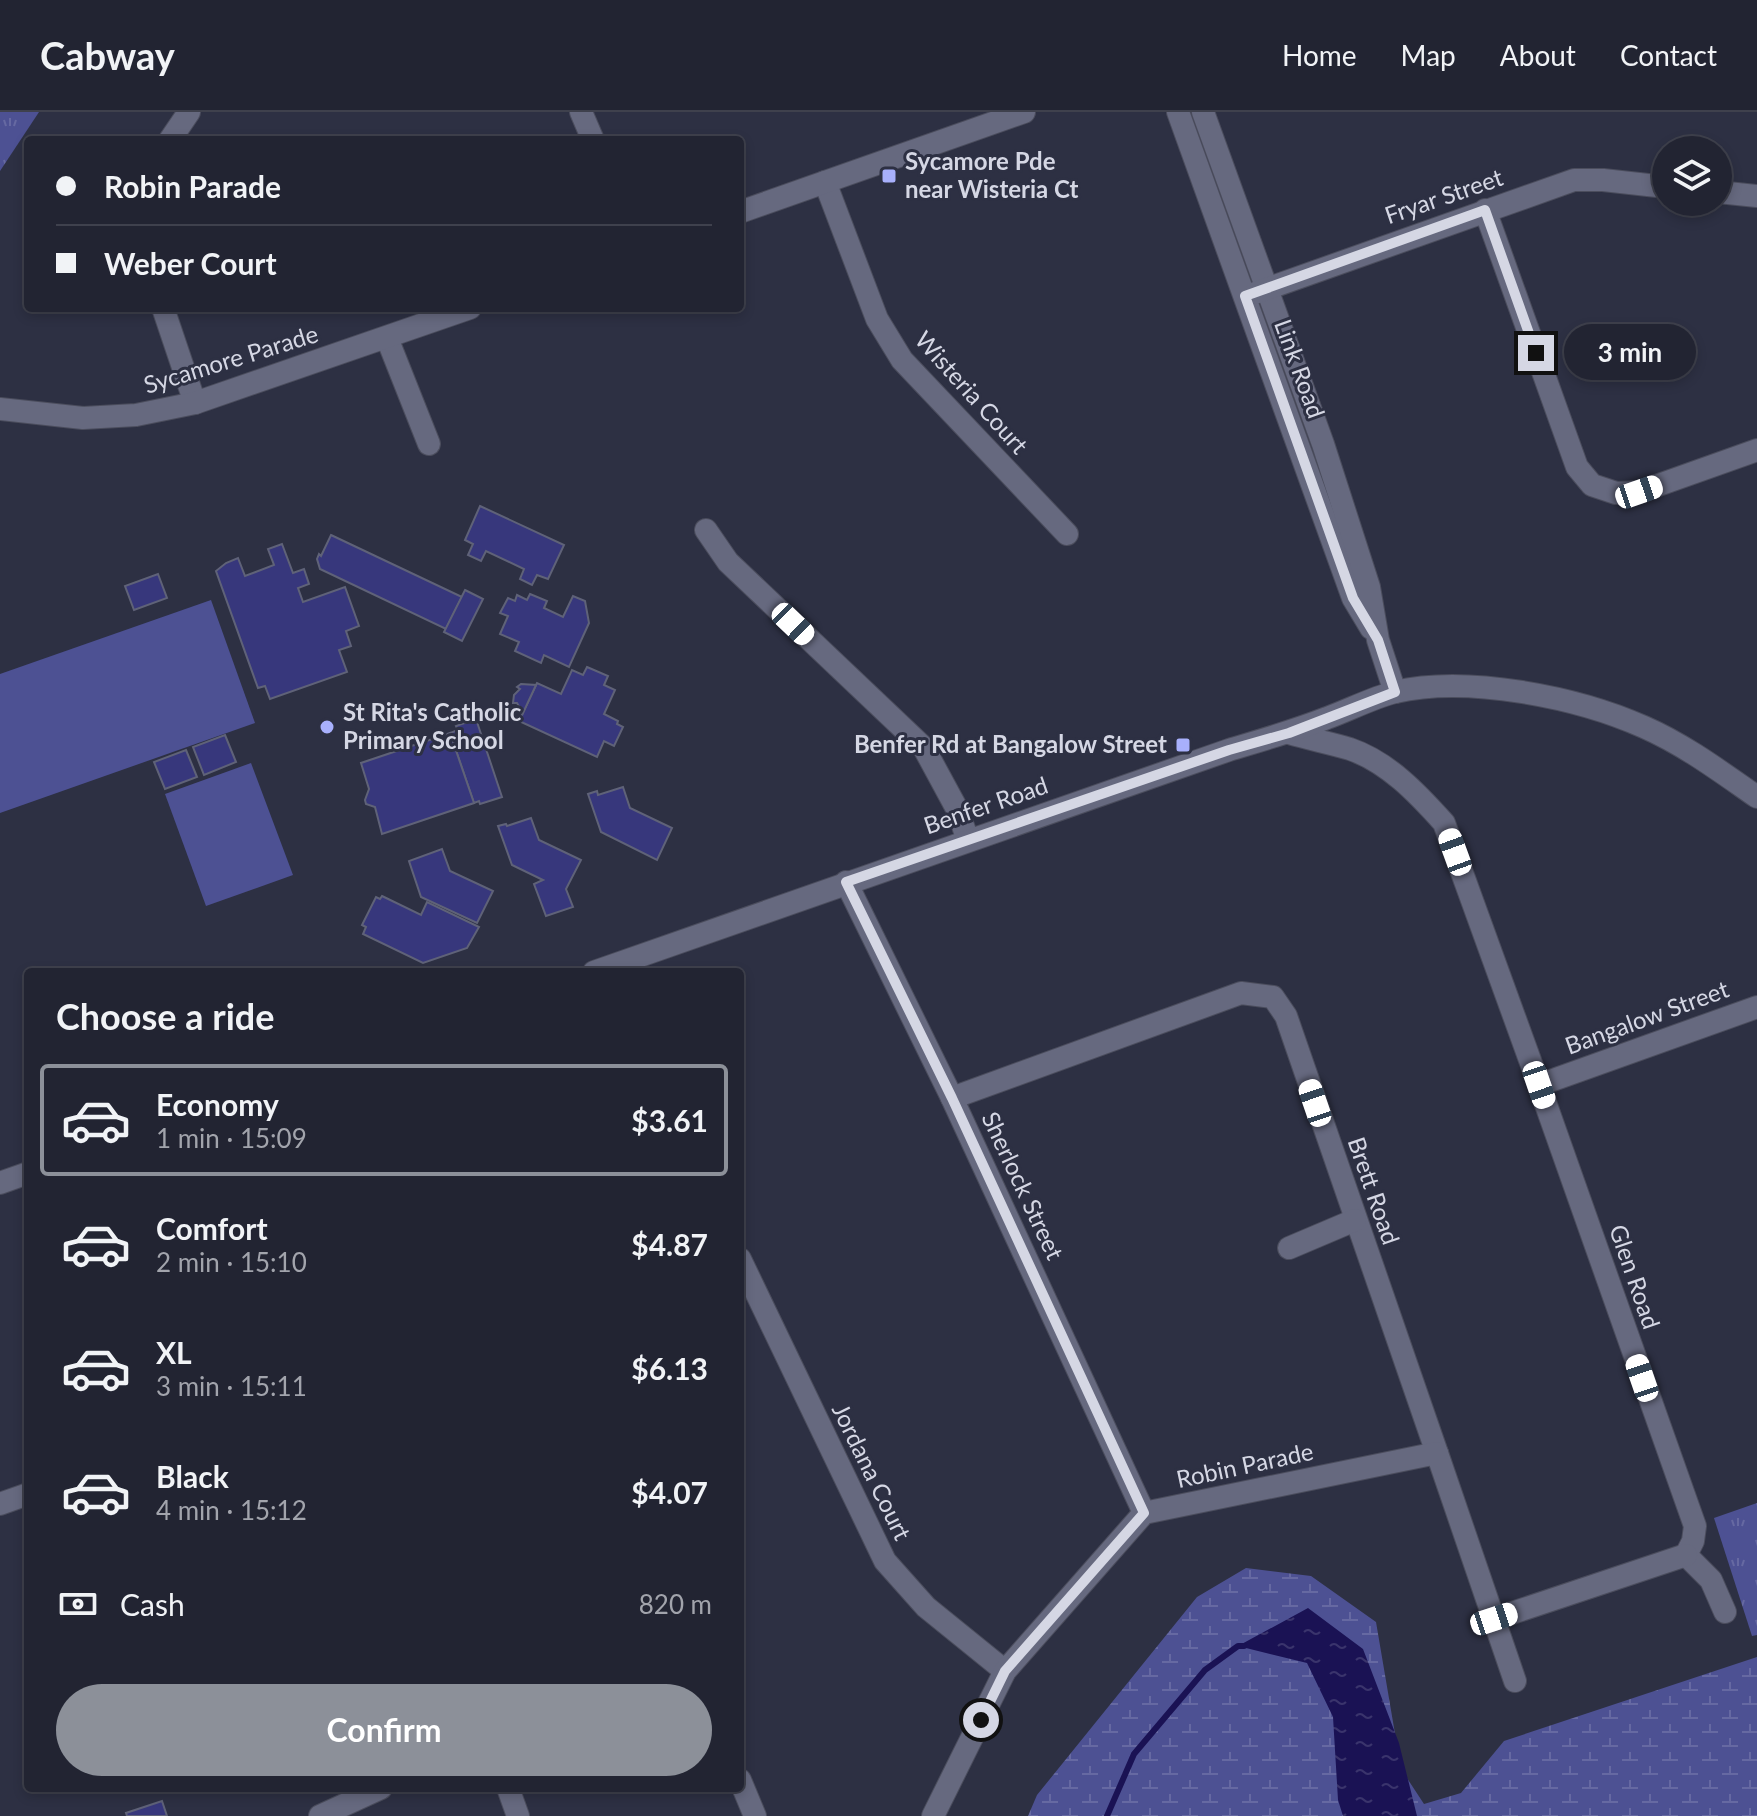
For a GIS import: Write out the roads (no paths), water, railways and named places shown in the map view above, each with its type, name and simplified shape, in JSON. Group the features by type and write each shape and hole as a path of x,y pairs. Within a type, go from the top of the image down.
{"street":[{"path":"173,136 189,112"},
{"path":"581,112 591,136"},
{"path":"744,211 1024,112"},
{"name":"Link Road","path":"1178,112 1323,444 1369,587 1378,640 1395,692"},
{"name":"Link Road","path":"1203,112 1256,292"},
{"name":"Fryar Street","path":"1256,292 1574,180 1652,186"},
{"name":"Wisteria Court","path":"825,182 877,319 902,360 1067,534"},
{"path":"1732,193 1757,196"},
{"path":"1485,210 1577,467 1592,485 1616,493 1639,492 1757,450"},
{"path":"164,312 195,403"},
{"name":"Sycamore Parade","path":"0,409 83,418 136,415 195,403 459,312"},
{"path":"387,338 429,444"},
{"path":"706,530 728,562 924,748 957,809 968,840"},
{"path":"1395,692 1454,687 1481,689 1520,692 1590,707 1644,727 1695,754 1757,797"},
{"name":"Benfer Road","path":"605,968 1229,750 1289,733 1395,692"},
{"path":"1289,733 1352,750 1387,769 1444,823 1539,1085"},
{"name":"Sherlock Street","path":"846,882 952,1098 1144,1513"},
{"name":"Brett Road","path":"952,1098 1241,993 1273,997 1286,1016 1437,1453"},
{"name":"Bangalow Street","path":"1539,1085 1757,1007"},
{"name":"Glen Road","path":"1539,1085 1695,1526 1693,1541 1686,1555"},
{"path":"0,1183 24,1174"},
{"path":"1289,1248 1355,1220"},
{"name":"Jordana Court","path":"744,1267 885,1561 926,1607 1005,1671"},
{"path":"1437,1453 1515,1681"},
{"name":"Robin Parade","path":"1144,1513 1437,1453"},
{"path":"0,1504 24,1495"},
{"path":"933,1816 1005,1671 1144,1513"},
{"path":"1494,1619 1686,1555 1711,1580 1725,1612"},
{"path":"744,1790 755,1816"},
{"path":"320,1816 372,1792"},
{"path":"509,1792 518,1816"}],"water":[{"path":"1308,1608 1363,1649 1399,1743 1417,1816 1343,1816 1338,1800 1333,1717 1307,1663 1238,1646"}],"waterway":[{"path":"1107,1816 1134,1754 1205,1670 1238,1646 1244,1646"}],"place":[{"name":"Sycamore Pde near Wisteria Ct","path":"889,176"},
{"name":"St Rita's Catholic Primary School","path":"327,727"},
{"name":"Benfer Rd at Bangalow Street","path":"1183,745"}]}
